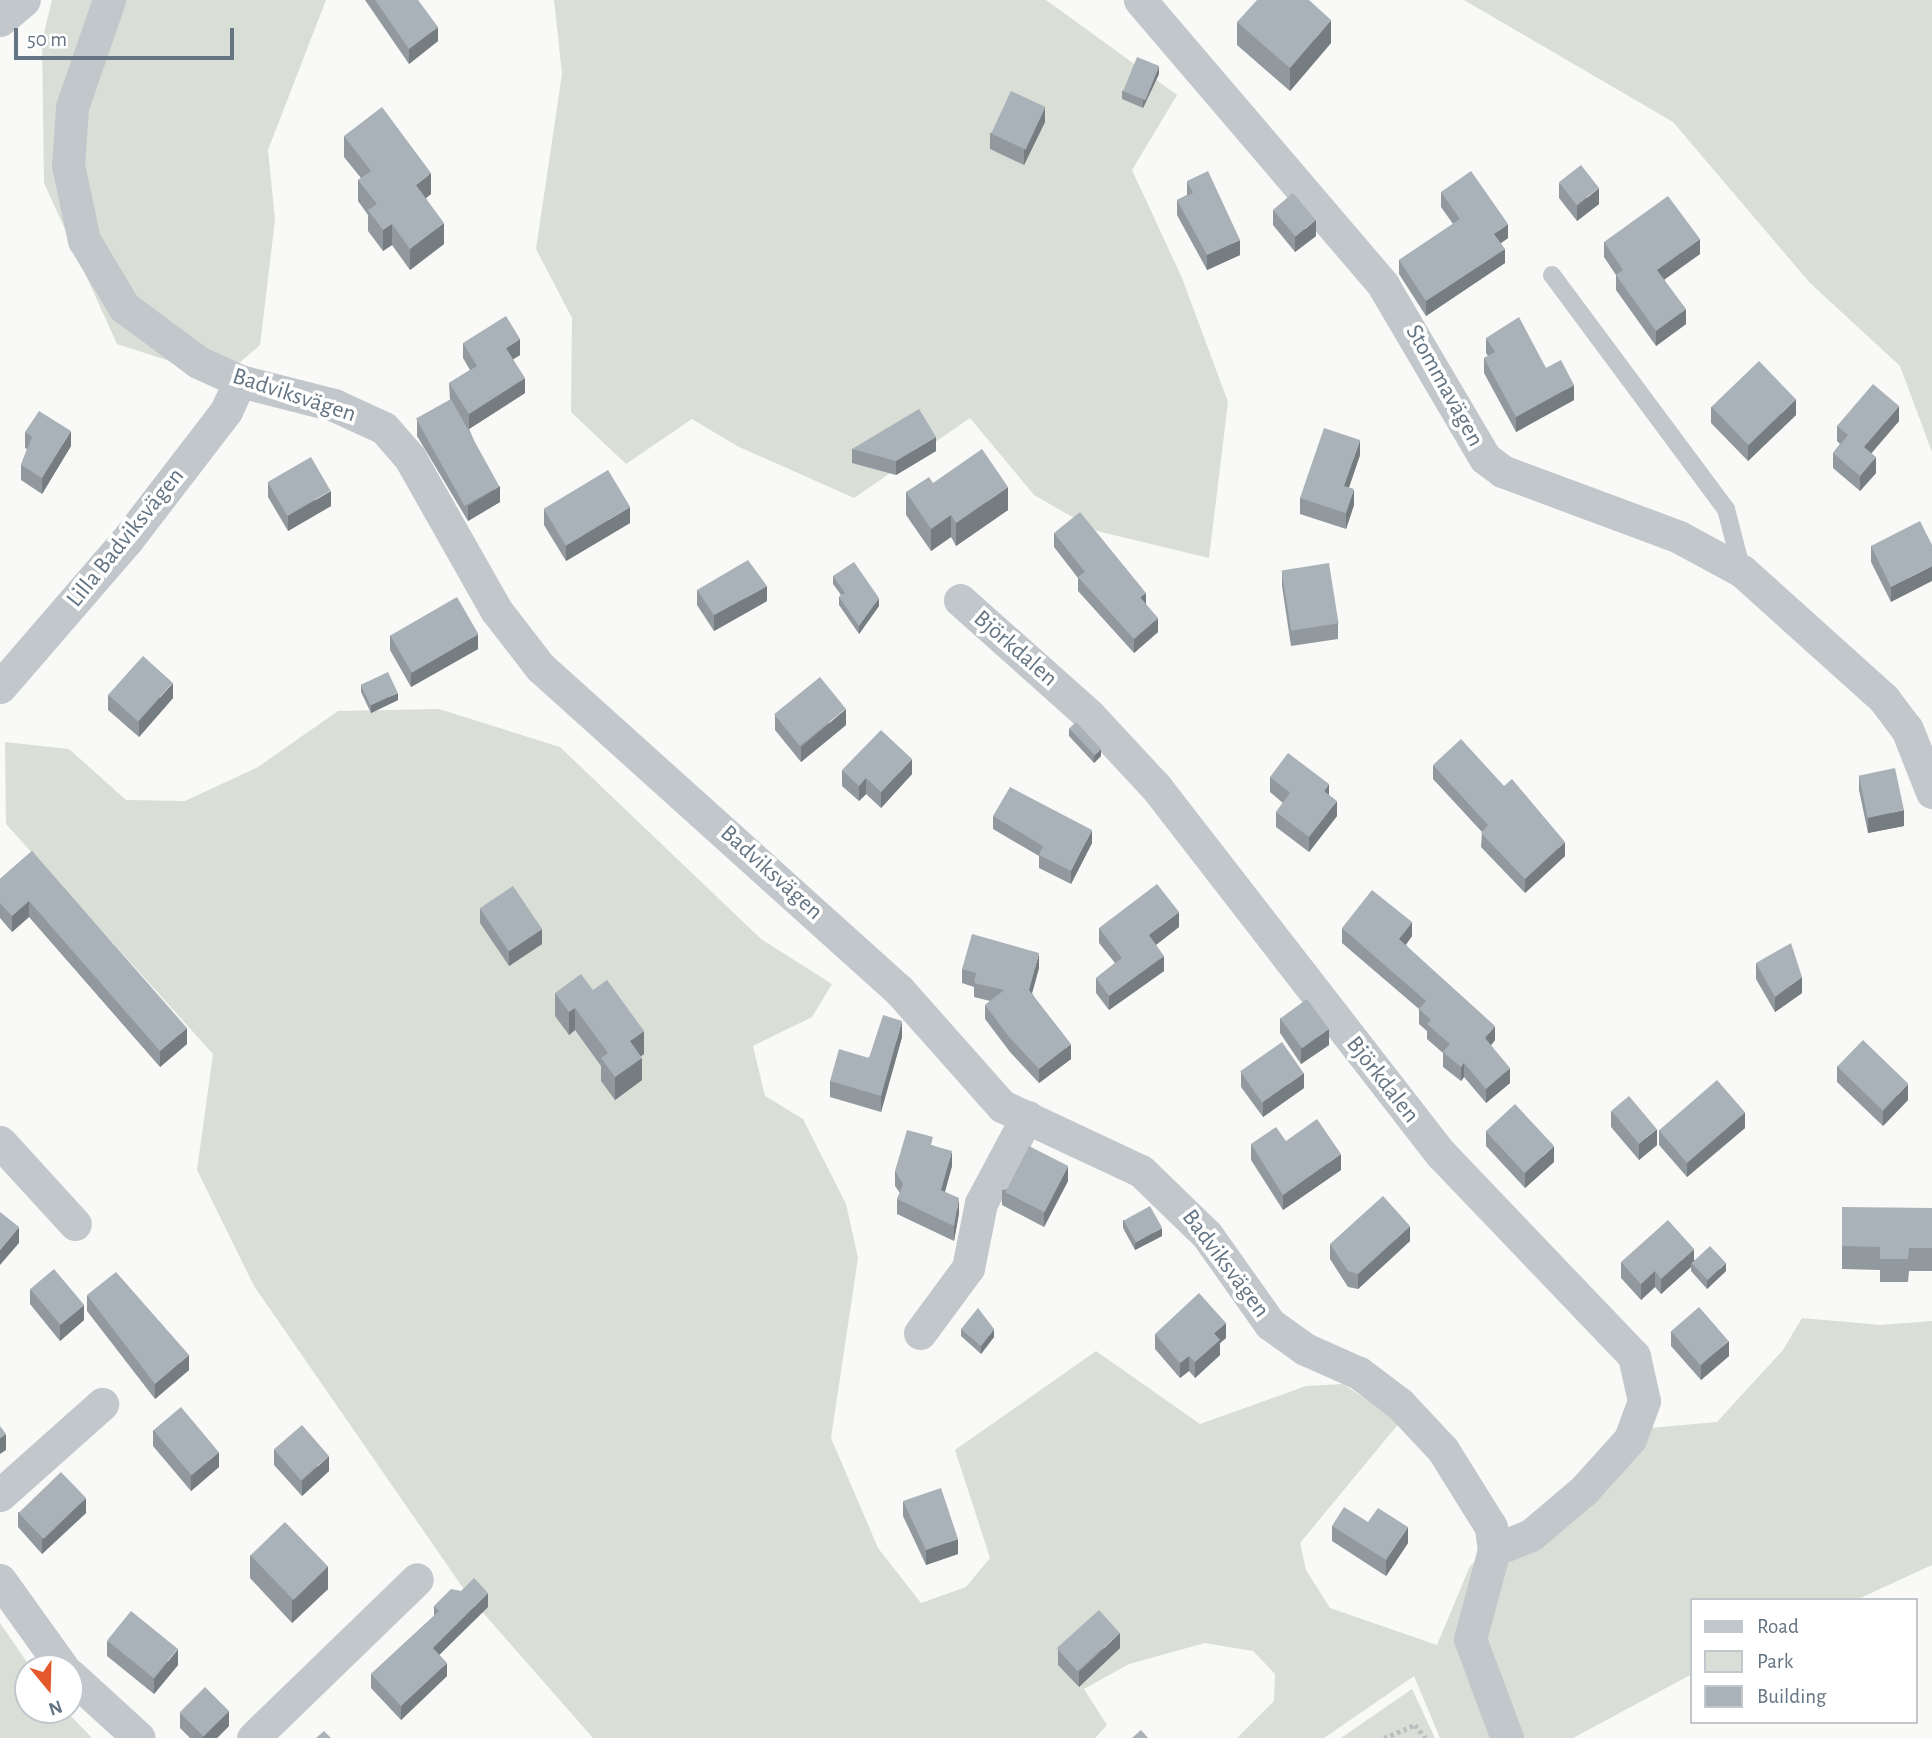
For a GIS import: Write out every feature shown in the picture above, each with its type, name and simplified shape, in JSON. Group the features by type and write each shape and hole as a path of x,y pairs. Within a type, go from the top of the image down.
{"street":[{"path":"0,20 24,0"},
{"name":"Badviksvägen","path":"109,0 67,135 74,208 84,240 134,317 198,362 240,381 334,405 384,428 410,458 496,610 540,667 898,989 1002,1106 1141,1171 1169,1192 1270,1324 1305,1349 1359,1373 1400,1404 1476,1494 1494,1550"},
{"name":"Stommavägen","path":"1140,0 1383,285 1485,458 1502,471 1679,537 1742,571 1884,699 1907,729 1932,792"},
{"name":"Lilla Badviksvägen","path":"0,687 127,540 226,411 240,381"},
{"name":"Björkdalen","path":"960,600 1089,715 1156,787 1441,1154 1634,1356 1644,1401 1630,1439 1584,1490 1531,1535 1494,1550"},
{"path":"920,1333 968,1268 982,1203 1027,1117"},
{"path":"0,1142 75,1224"},
{"path":"0,1495 102,1404"},
{"path":"1494,1550 1469,1639 1507,1738"},
{"path":"253,1738 417,1578"},
{"path":"0,1580 53,1654"},
{"path":"84,1688 139,1738"}],"lane":[{"path":"1552,275 1726,509 1742,571"}],"path":[{"path":"1384,1738 1415,1725 1426,1738"}],"green space":[{"path":"52,0 326,0 268,150 275,220 260,345 222,378 117,344 44,183 42,41"},
{"path":"554,0 1046,0 1177,95 1132,170 1182,278 1228,402 1209,558 1097,531 1034,495 970,418 854,498 737,446 692,419 626,464 571,412 572,318 536,249 562,74"},
{"path":"1464,0 1932,0 1932,452 1900,366 1810,283 1673,122"},
{"path":"439,709 560,747 761,939 832,984 812,1017 753,1046 765,1096 803,1119 846,1204 858,1258 831,1438 878,1548 921,1603 966,1587 990,1558 955,1450 1096,1351 1200,1424 1306,1386 1343,1384 1400,1422 1300,1543 1306,1570 1330,1608 1437,1645 1470,1566 1555,1499 1617,1431 1717,1422 1783,1350 1802,1318 1881,1325 1932,1321 1932,1565 1860,1598 1690,1598 1690,1675 1573,1738 1440,1738 1414,1676 1324,1738 1237,1738 1274,1701 1275,1674 1253,1651 1205,1643 1129,1664 1084,1689 1107,1725 1095,1738 593,1738 470,1598 254,1286 197,1170 213,1054 6,824 5,742 69,749 126,800 185,801 258,767 338,711"},
{"path":"0,1623 21,1654 14,1654 14,1724 78,1724 92,1738 0,1738"},
{"path":"1412,1689 1435,1738 1341,1738"}],"building":[{"path":"375,0 418,0 438,27 409,49"},
{"path":"1257,0 1309,0 1331,20 1290,68 1237,22"},
{"path":"1137,57 1159,66 1145,100 1123,91"},
{"path":"1011,91 1045,107 1026,150 991,134"},
{"path":"382,107 431,173 416,185 444,223 410,249 392,224 383,230 368,210 377,204 358,180 371,171 344,136"},
{"path":"1581,165 1599,188 1577,205 1559,182"},
{"path":"1208,171 1240,240 1207,255 1177,200 1193,193 1187,181"},
{"path":"1471,171 1508,224 1494,234 1505,249 1426,301 1399,260 1460,219 1441,192"},
{"path":"1293,193 1315,220 1296,237 1273,210"},
{"path":"1668,196 1700,239 1657,270 1686,309 1656,331 1616,275 1623,270 1604,242"},
{"path":"506,316 520,339 506,348 525,378 469,414 449,383 477,366 463,343"},
{"path":"1519,317 1546,368 1561,360 1574,385 1516,417 1484,358 1495,352 1486,338"},
{"path":"1759,361 1796,399 1748,445 1712,407"},
{"path":"1873,384 1899,406 1864,447 1876,457 1860,476 1833,453 1848,435 1837,426"},
{"path":"451,399 499,486 464,506 416,418"},
{"path":"919,409 936,437 896,461 852,449"},
{"path":"39,411 71,431 42,478 21,465 32,437 25,432"},
{"path":"1324,428 1360,440 1344,486 1354,489 1346,513 1300,498"},
{"path":"982,449 1008,487 956,523 951,515 931,529 906,492 929,477 933,483"},
{"path":"311,457 330,491 287,516 268,482"},
{"path":"608,470 630,507 566,545 544,509"},
{"path":"1080,512 1146,593 1140,597 1158,618 1134,639 1078,577 1085,572 1054,533"},
{"path":"1920,521 1932,545 1932,566 1891,587 1871,546"},
{"path":"748,560 767,586 714,615 697,590"},
{"path":"854,562 879,598 859,626 839,597 845,593 833,576"},
{"path":"1329,563 1339,623 1291,631 1282,571"},
{"path":"457,597 479,634 412,673 390,636"},
{"path":"143,656 173,683 138,721 108,695"},
{"path":"388,672 398,693 371,706 361,685"},
{"path":"820,677 846,709 800,746 774,714"},
{"path":"1076,722 1101,749 1095,755 1069,728"},
{"path":"881,730 912,759 881,792 866,778 859,786 842,770"},
{"path":"1461,739 1504,786 1512,779 1565,842 1525,879 1481,833 1488,825 1433,765"},
{"path":"1288,753 1329,784 1324,791 1337,801 1309,837 1276,812 1290,793 1270,777"},
{"path":"1895,768 1904,810 1868,818 1859,776"},
{"path":"1010,787 1092,830 1071,871 1039,855 1043,846 993,816"},
{"path":"32,851 187,1028 160,1051 29,901 12,916 0,903 0,879"},
{"path":"1157,884 1179,912 1149,935 1164,956 1109,996 1096,978 1122,958 1099,928"},
{"path":"513,886 542,929 509,951 480,908"},
{"path":"1372,890 1412,922 1399,939 1495,1026 1485,1038 1510,1068 1486,1089 1464,1063 1461,1067 1443,1052 1450,1044 1427,1024 1431,1020 1419,1009 1426,1001 1342,928"},
{"path":"972,934 1039,953 1029,990 1071,1044 1039,1069 1010,1038 985,1005 1004,990 974,983 976,973 962,969"},
{"path":"1791,943 1802,977 1775,997 1756,963"},
{"path":"581,974 593,990 607,980 644,1031 630,1041 642,1058 615,1077 601,1058 608,1053 575,1008 569,1012 555,993"},
{"path":"1307,999 1329,1029 1302,1048 1280,1018"},
{"path":"883,1015 902,1021 881,1096 830,1081 839,1049 869,1058"},
{"path":"1863,1040 1908,1084 1883,1110 1837,1067"},
{"path":"1282,1042 1304,1073 1262,1102 1240,1071"},
{"path":"1717,1080 1745,1112 1687,1163 1659,1131"},
{"path":"1629,1096 1657,1129 1639,1144 1611,1111"},
{"path":"1515,1104 1554,1146 1525,1173 1486,1131"},
{"path":"1317,1119 1341,1154 1283,1195 1251,1144 1276,1127 1286,1141"},
{"path":"907,1130 933,1137 931,1145 952,1151 941,1190 959,1198 954,1226 897,1199 903,1184 895,1171"},
{"path":"1029,1146 1068,1166 1045,1212 1005,1192"},
{"path":"1383,1196 1410,1226 1358,1274 1348,1271 1330,1244"},
{"path":"1150,1206 1162,1228 1136,1242 1124,1221"},
{"path":"1842,1207 1932,1208 1932,1248 1909,1248 1908,1259 1880,1259 1880,1247 1842,1246"},
{"path":"0,1212 19,1227 0,1250"},
{"path":"1668,1220 1694,1249 1661,1279 1655,1271 1641,1284 1621,1262"},
{"path":"1710,1246 1726,1263 1707,1280 1692,1263"},
{"path":"54,1269 84,1305 60,1325 30,1289"},
{"path":"116,1272 189,1355 155,1384 87,1295"},
{"path":"1199,1293 1226,1323 1214,1333 1220,1340 1195,1362 1189,1356 1180,1363 1155,1334"},
{"path":"1699,1307 1729,1341 1701,1365 1671,1331"},
{"path":"978,1308 994,1329 981,1346 961,1329"},
{"path":"181,1407 219,1452 191,1475 153,1430"},
{"path":"302,1425 329,1456 301,1480 274,1449"},
{"path":"0,1426 6,1434 0,1438"},
{"path":"61,1472 86,1498 44,1539 19,1513"},
{"path":"941,1488 958,1539 926,1550 903,1501"},
{"path":"1344,1507 1368,1522 1378,1508 1408,1527 1386,1560 1332,1526"},
{"path":"285,1522 328,1567 294,1600 250,1555"},
{"path":"474,1578 488,1593 433,1648 447,1663 401,1706 371,1674 439,1611 434,1606 451,1589 461,1591"},
{"path":"1099,1610 1120,1633 1077,1671 1057,1648"},
{"path":"131,1611 178,1649 154,1678 107,1641"},
{"path":"205,1687 229,1711 204,1736 180,1712"},
{"path":"1141,1730 1148,1738 1132,1738"},
{"path":"324,1731 331,1738 316,1738"}]}
